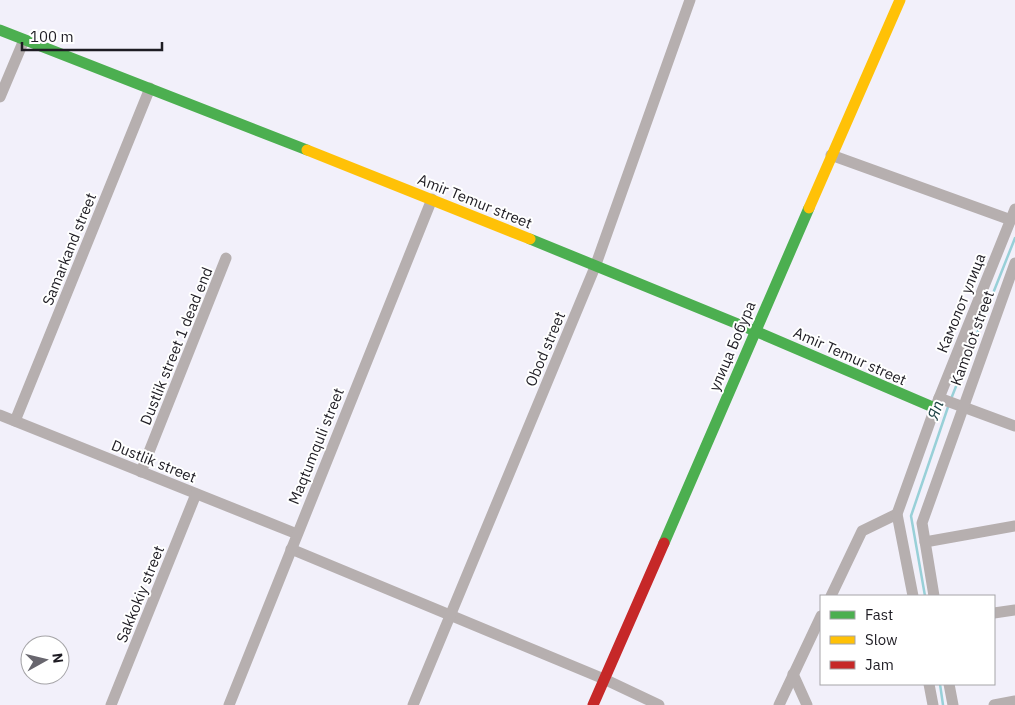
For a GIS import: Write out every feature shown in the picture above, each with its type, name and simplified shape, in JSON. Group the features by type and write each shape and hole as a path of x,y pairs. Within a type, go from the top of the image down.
{"street":[{"name":"Obod street","path":"413,705 595,267 690,0"},
{"name":"улица Бобура","path":"593,705 900,0"},
{"name":"Amir Temur street","path":"0,30 432,199 755,331 906,397 940,402"},
{"path":"0,97 24,40"},
{"name":"Samarkand street","path":"15,421 150,88"},
{"path":"831,155 1013,215"},
{"name":"Maqtumquli street","path":"229,705 432,199"},
{"name":"Камолот улица","path":"940,402 1013,215"},
{"name":"Dustlik street 1 dead end","path":"141,472 226,258"},
{"name":"Kamolot street","path":"934,595 922,523 961,405 1015,263"},
{"path":"913,595 897,514 940,402 961,405 1015,426"},
{"name":"Dustlik street","path":"0,415 297,534"},
{"name":"Sakkokiy street","path":"111,705 196,494"},
{"path":"831,595 862,532 897,514"},
{"path":"925,542 1015,526"},
{"path":"291,549 604,679 659,705"},
{"path":"995,614 1015,610"},
{"path":"779,705 820,618"},
{"path":"793,674 807,705"},
{"path":"929,685 933,705"},
{"path":"949,685 953,705"},
{"path":"994,705 1015,701"}],"waterway":[{"name":"Яп","path":"951,399 1015,238"},
{"name":"Яп","path":"925,595 911,516 949,404"},
{"name":"Яп","path":"940,685 943,705"}],"traffic: fast":[{"path":"0,30 307,150"},
{"path":"664,543 809,208"},
{"path":"530,239 755,331 935,408"}],"traffic: slow":[{"path":"809,208 900,0"},
{"path":"307,150 530,239"}],"traffic: jam":[{"path":"593,705 664,543"}]}
